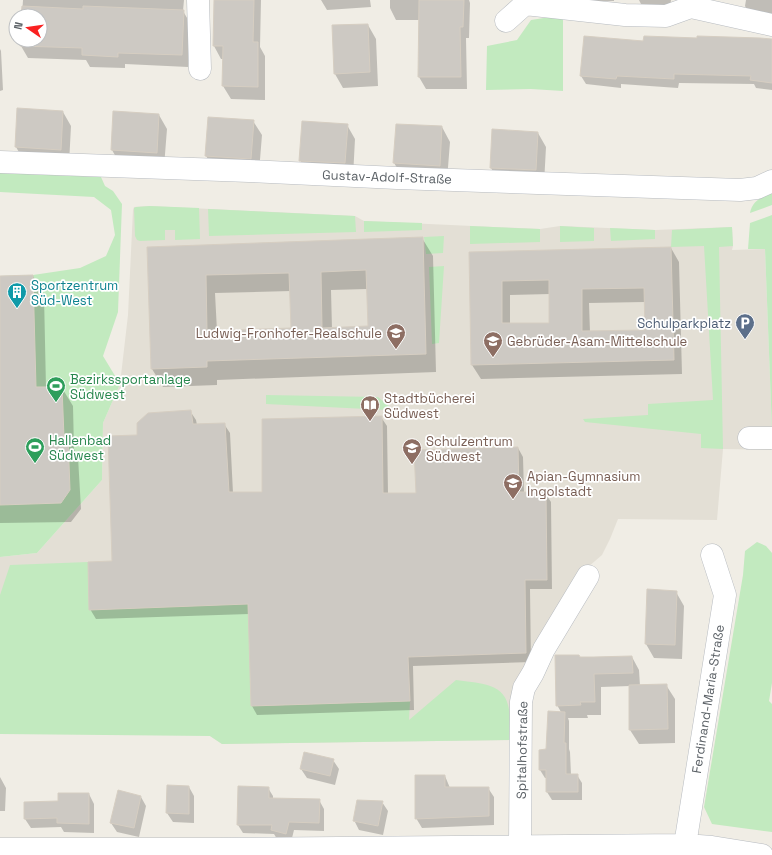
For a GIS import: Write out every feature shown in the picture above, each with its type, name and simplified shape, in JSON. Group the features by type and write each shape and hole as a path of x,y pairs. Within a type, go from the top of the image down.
{"street":[{"path":"198,0 200,69"},
{"path":"506,22 525,4 624,15 666,16 692,4 772,25"},
{"name":"Gustav-Adolf-Straße","path":"0,162 732,190 757,188 772,181"},
{"path":"749,438 772,438"},
{"name":"Ferdinand-Maria-Straße","path":"685,845 725,595 712,555"},
{"name":"Spitalhofstraße","path":"520,846 521,702 524,688 544,649 588,576"},
{"path":"0,848 219,852 520,846 685,845 712,847 762,855"}],"shaded area":[{"name":"Schulzentrum Südwest","path":"150,206 355,216 364,221 540,229 560,226 655,230 732,227 732,250 765,249 772,430 771,450 723,449 717,520 618,519 602,555 581,573 516,706 510,740 222,744 210,736 0,710 0,557 37,553 102,480 103,423 120,384 128,315 133,210 134,207"}],"green space":[{"path":"563,15 563,91 531,89 486,90 487,46 517,40 531,20"},
{"name":"Bezirkssportanlage Südwest","path":"0,173 101,177 105,186 113,191 122,204 118,312 103,356 120,384 103,423 102,480 37,553 0,557 0,276 33,275 80,268 106,256 115,235 111,210 94,197 0,192"},
{"path":"772,192 772,205 750,213 755,202"},
{"path":"150,206 199,208 200,239 175,240 175,230 165,230 165,240 137,240 135,236 134,208"},
{"path":"208,209 355,216 356,232 209,236"},
{"path":"772,215 772,430 765,249 748,249 750,223"},
{"path":"364,221 422,223 422,230 364,232"},
{"path":"470,226 540,229 540,242 470,244"},
{"path":"560,226 594,228 594,241 560,242"},
{"path":"732,227 733,246 719,247 723,449 701,448 701,434 585,422 583,419 648,415 648,404 713,400 704,246 671,247 672,230"},
{"path":"610,228 655,230 655,239 611,241"},
{"path":"444,236 443,253 426,254 424,237"},
{"path":"444,266 439,343 432,344 429,267"},
{"path":"266,395 378,397 390,407 387,410 266,404"},
{"path":"757,542 766,546 772,553 772,683 769,701 772,704 772,832 712,824 704,807 743,575 745,551"},
{"path":"88,562 89,610 248,604 251,706 410,701 409,720 456,680 479,683 494,688 505,697 509,713 510,740 222,744 210,736 0,734 0,595 10,565"}],"building":[{"path":"214,0 254,0 253,42 258,42 258,87 222,86 223,46 213,46"},
{"path":"419,0 464,0 463,27 460,27 461,77 418,77"},
{"path":"22,6 83,9 83,6 184,10 182,55 118,53 118,57 82,55 82,48 48,47 48,8 22,8"},
{"path":"368,24 370,72 334,74 332,25"},
{"path":"584,36 643,41 644,36 697,38 697,36 772,39 772,83 750,80 751,76 674,74 674,79 617,76 616,79 580,76"},
{"path":"17,108 63,111 61,150 15,147"},
{"path":"113,111 159,114 157,153 111,150"},
{"path":"208,117 254,120 251,159 205,156"},
{"path":"302,121 348,124 345,163 299,161"},
{"path":"396,124 442,126 440,166 393,163"},
{"path":"492,129 538,132 536,170 490,168"},
{"name":"Ludwig-Fronhofer-Realschule","path":"423,237 426,354 207,361 207,367 151,369 147,247","holes":["366,270 368,326 322,328 321,272","289,273 291,328 207,331 206,275"]},
{"name":"Gebrüder-Asam-Mittelschule","path":"671,247 674,360 471,365 469,252","holes":["549,280 549,323 502,323 502,281","644,288 645,330 582,331 582,289"]},
{"path":"33,275 36,387 62,387 64,437 68,437 70,490 61,503 0,505 0,276"},
{"name":"Apian-Gymnasium Ingolstadt","path":"191,410 193,424 225,423 229,492 262,492 262,419 382,416 383,493 416,493 414,450 518,447 519,492 546,492 547,580 525,580 526,653 408,657 410,701 251,706 248,604 89,610 88,562 112,561 108,436 137,435 137,423 148,413"},
{"path":"647,589 677,591 675,645 645,644"},
{"path":"555,655 579,655 580,657 632,656 633,673 594,674 595,702 580,702 581,705 556,706"},
{"path":"667,684 668,729 629,730 629,685"},
{"path":"548,711 565,712 564,743 566,743 566,774 578,774 578,792 546,792 546,770 539,770 539,750 546,749"},
{"path":"304,752 334,759 330,776 300,769"},
{"path":"415,775 445,775 445,787 489,787 489,816 415,819"},
{"path":"167,785 189,786 189,814 166,813"},
{"path":"238,786 269,787 269,798 320,799 319,823 289,822 286,834 271,830 272,825 237,825"},
{"path":"118,790 141,796 134,828 110,823"},
{"path":"58,793 89,793 89,824 57,823 57,818 24,819 24,802 58,801"},
{"path":"357,800 383,801 378,826 353,821"}],"place":[{"name":"Sportzentrum Süd-West","path":"17,309"},
{"name":"Schulparkplatz","path":"745,340"},
{"name":"Ludwig-Fronhofer-Realschule","path":"396,350"},
{"name":"Gebrüder-Asam-Mittelschule","path":"493,358"},
{"name":"Bezirkssportanlage Südwest","path":"56,403"},
{"name":"Stadtbücherei Südwest","path":"370,422"},
{"name":"Hallenbad Südwest","path":"35,464"},
{"name":"Schulzentrum Südwest","path":"412,465"},
{"name":"Apian-Gymnasium Ingolstadt","path":"513,500"}]}
